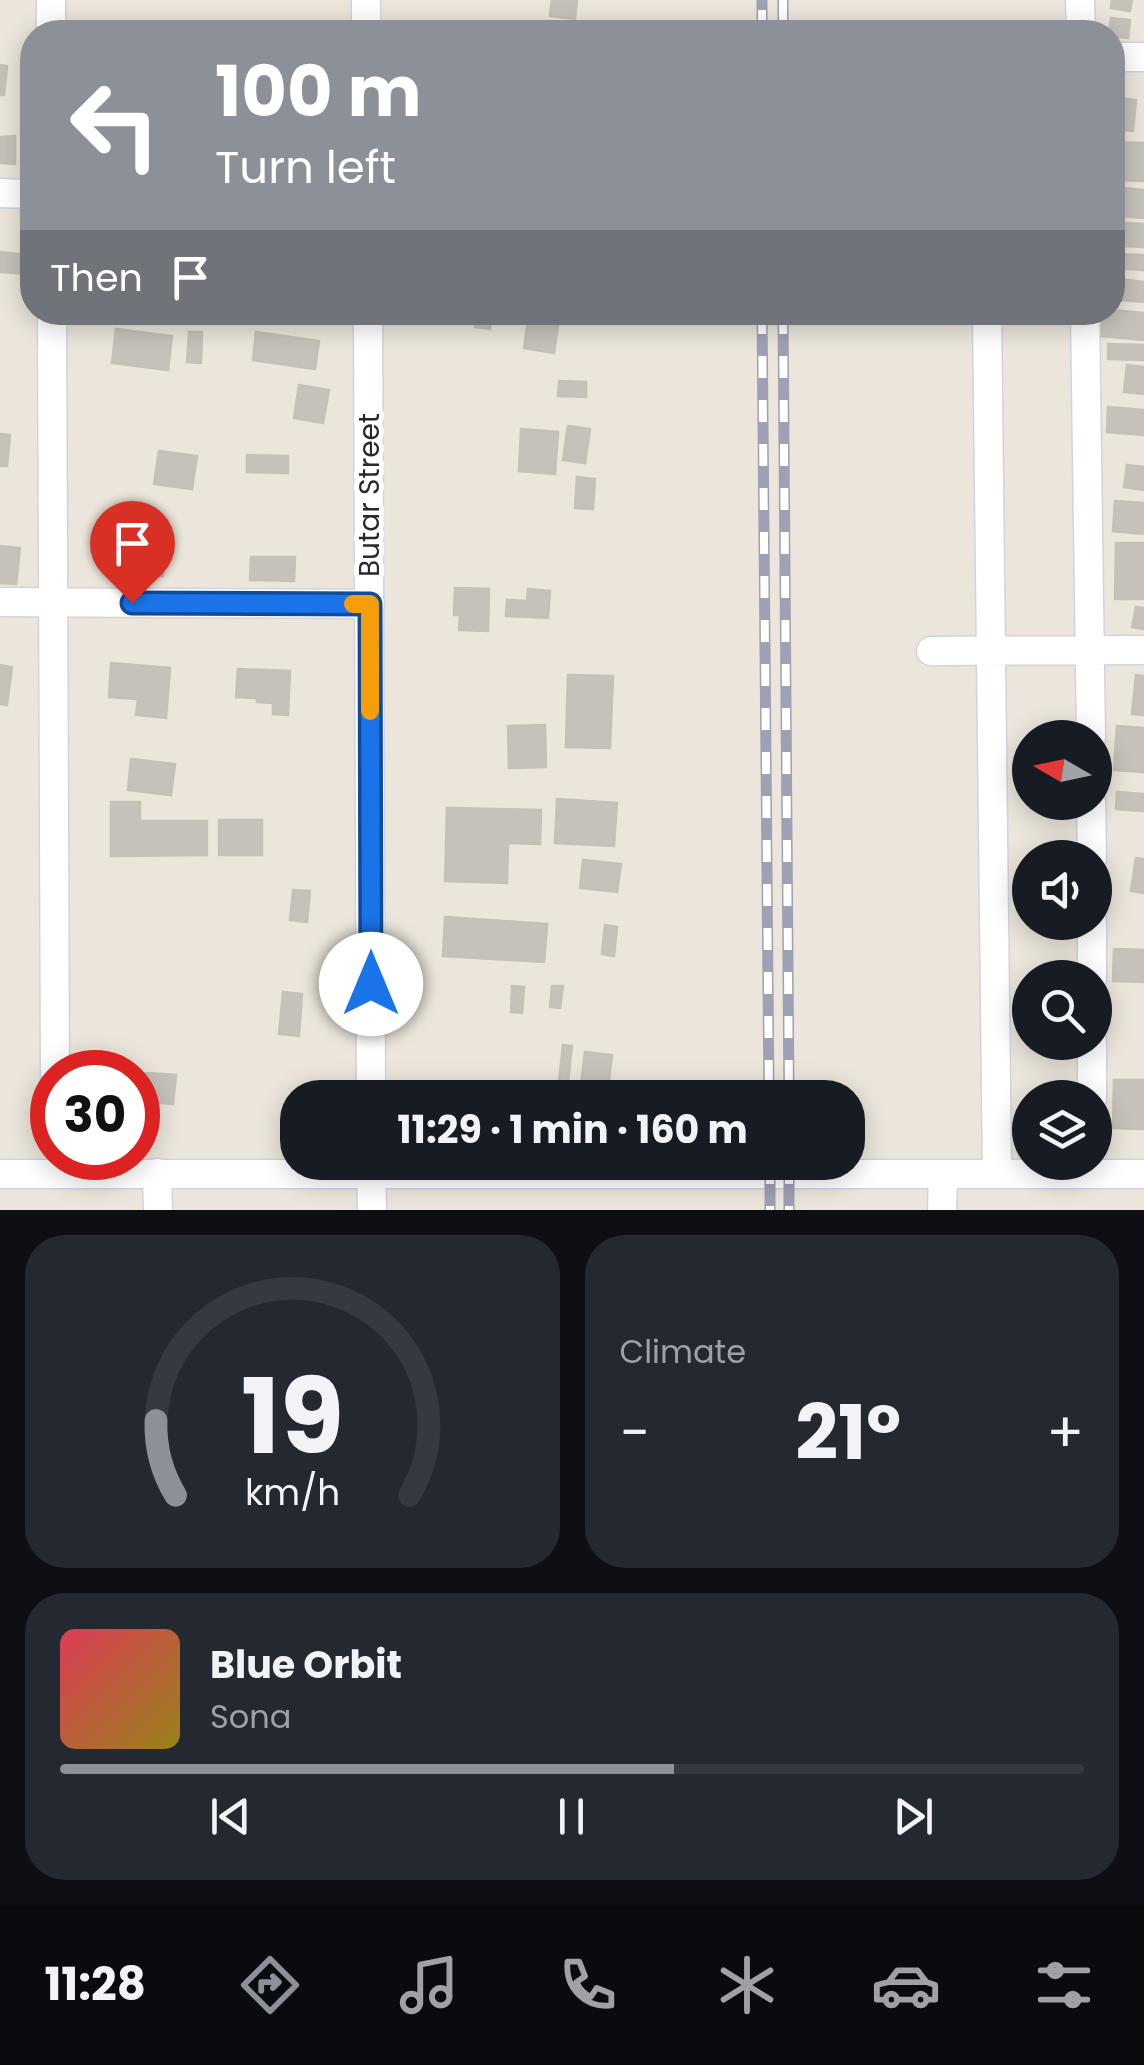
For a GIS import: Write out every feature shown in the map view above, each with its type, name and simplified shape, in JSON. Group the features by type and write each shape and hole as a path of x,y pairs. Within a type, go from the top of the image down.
{"street":[{"path":"52,325 55,1050"},
{"name":"Butar Street","path":"368,325 371,1080"},
{"path":"987,325 997,1174"},
{"path":"1085,325 1091,720"},
{"path":"0,602 370,604"},
{"path":"931,651 1144,650"},
{"path":"0,1174 30,1170"},
{"path":"1112,1170 1144,1174"},
{"path":"160,1174 280,1171"},
{"path":"865,1173 1012,1173"},
{"path":"942,1210 943,1174"},
{"path":"157,1180 158,1210"},
{"path":"371,1180 372,1210"}],"building":[{"path":"552,0 577,0 575,19 550,16"},
{"path":"1112,0 1132,0 1130,11 1111,8"},
{"path":"1111,18 1130,20 1128,38 1125,20"},
{"path":"0,65 7,66 4,95 0,95"},
{"path":"1125,99 1136,100 1133,131 1125,130"},
{"path":"15,136 15,164 0,163 0,137"},
{"path":"1125,142 1144,143 1144,181 1125,180"},
{"path":"1125,188 1144,190 1144,218 1125,216"},
{"path":"1125,223 1144,224 1144,247 1125,246"},
{"path":"0,252 20,254 20,273 0,272"},
{"path":"1125,254 1144,255 1144,270 1125,269"},
{"path":"1125,280 1144,282 1144,302 1125,300"},
{"path":"1125,311 1144,313 1144,340 1101,336 1102,325 1125,325"},
{"path":"527,325 558,325 554,353 524,348"},
{"path":"116,329 172,336 168,370 112,363"},
{"path":"189,332 202,332 201,363 187,362"},
{"path":"256,332 319,341 315,369 253,360"},
{"path":"1108,344 1144,345 1144,360 1108,359"},
{"path":"1127,365 1144,367 1144,394 1124,392"},
{"path":"559,381 586,382 586,397 558,396"},
{"path":"299,385 329,390 323,423 294,418"},
{"path":"1108,407 1144,410 1144,435 1107,432"},
{"path":"568,426 590,429 585,463 563,460"},
{"path":"521,429 558,432 555,474 519,471"},
{"path":"0,434 10,435 7,466 0,466"},
{"path":"159,451 197,456 192,489 154,484"},
{"path":"247,455 288,456 288,473 247,472"},
{"path":"1127,465 1144,467 1144,490 1124,487"},
{"path":"577,477 595,479 593,509 575,508"},
{"path":"1115,501 1144,503 1144,534 1113,531"},
{"path":"1116,543 1144,543 1144,599 1115,599"},
{"path":"0,546 20,548 16,584 0,583"},
{"path":"118,553 163,554 163,576 117,575"},
{"path":"251,557 295,557 294,581 250,580"},
{"path":"455,588 489,589 488,631 459,630 460,615 454,615"},
{"path":"528,589 550,591 548,618 506,616 507,600 527,601"},
{"path":"1136,607 1144,608 1144,629 1132,627"},
{"path":"111,663 170,668 166,718 136,715 138,699 109,697"},
{"path":"0,665 12,667 7,705 0,704"},
{"path":"238,669 290,671 288,715 273,714 273,703 236,697"},
{"path":"568,675 613,676 610,748 566,747"},
{"path":"1136,675 1144,676 1144,715 1132,714"},
{"path":"545,725 546,767 509,768 508,726"},
{"path":"1117,726 1144,728 1144,772 1114,770"},
{"path":"131,759 175,764 171,795 128,790"},
{"path":"1117,792 1144,794 1144,811 1116,809"},
{"path":"557,799 617,803 614,846 555,843"},
{"path":"111,802 140,802 140,821 207,821 207,855 111,856"},
{"path":"447,808 541,810 540,844 508,843 507,883 445,881"},
{"path":"219,820 262,820 262,855 219,855"},
{"path":"1136,858 1144,859 1144,893 1131,891"},
{"path":"583,860 621,864 617,892 580,888"},
{"path":"293,890 310,891 307,922 290,920"},
{"path":"445,917 547,924 544,962 443,956"},
{"path":"605,925 617,927 614,956 602,954"},
{"path":"1114,949 1144,950 1144,982 1113,981"},
{"path":"512,986 524,987 522,1013 511,1012"},
{"path":"552,986 563,986 560,1008 550,1007"},
{"path":"283,992 302,994 299,1036 279,1034"},
{"path":"563,1045 572,1046 568,1080 559,1080"},
{"path":"585,1052 612,1055 609,1080 582,1080"},
{"path":"160,1074 176,1075 173,1104 160,1103"},
{"path":"1114,1080 1144,1080 1144,1129 1113,1128"}],"railway":[{"path":"762,0 762,20"},
{"path":"783,0 783,20"},
{"path":"762,325 769,1080"},
{"path":"783,325 789,1080"},
{"path":"770,1180 770,1210"},
{"path":"789,1180 789,1210"}],"slow traffic":[{"path":"353,604 370,604 370,711"}],"route":[{"path":"132,603 370,604 371,984"}]}
